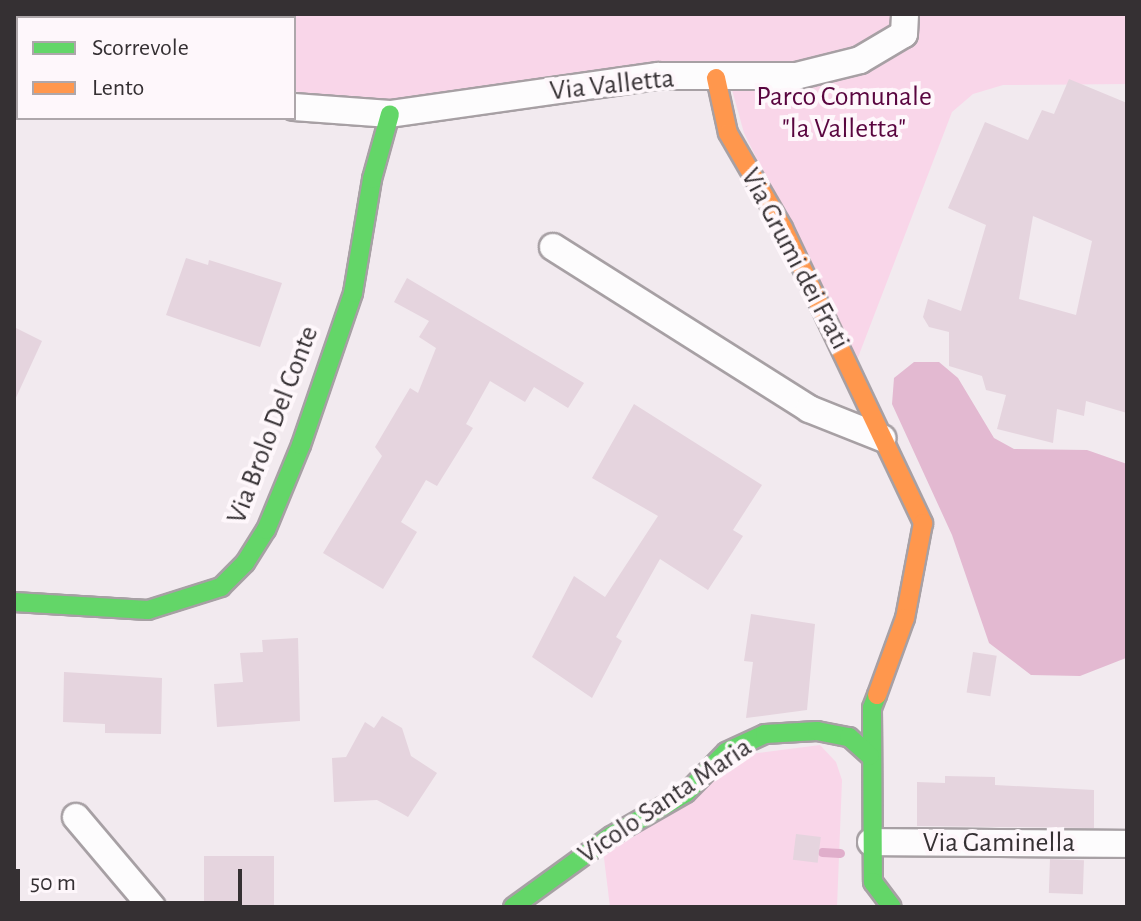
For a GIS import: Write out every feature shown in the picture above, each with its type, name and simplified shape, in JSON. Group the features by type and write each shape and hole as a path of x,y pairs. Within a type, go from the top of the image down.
{"street":[{"name":"Via Valletta","path":"296,107 390,114 658,76 796,76 860,60 904,34 905,14"},
{"name":"Via Grumi dei Frati","path":"716,78 728,133 783,228 923,523 905,618 872,708 873,882 892,907"},
{"name":"Via Brolo Del Conte","path":"14,602 148,610 221,587 245,563 266,530 301,445 353,293 372,179 390,114"},
{"path":"553,247 809,409 882,438"},
{"name":"Vicolo Santa Maria","path":"513,907 611,836 686,793 726,752 765,734 817,731 849,737 870,756"},
{"path":"76,817 152,907"},
{"name":"Via Gaminella","path":"871,842 1127,844"}],"green space":[{"name":"Parco Comunale \"la Valletta\"","path":"14,14 1127,14 1127,84 1003,85 973,94 952,112 857,360 744,133 724,61 394,100 326,98 296,91 296,16 16,18"},
{"path":"820,745 836,762 842,780 837,907 610,907 603,850 734,756"}],"shaded area":[{"path":"914,362 939,362 958,378 994,438 1014,449 1087,450 1127,464 1126,658 1080,676 1031,675 989,643 952,535 892,404 894,378"}],"building":[{"path":"1069,79 1127,103 1127,413 1086,401 1084,416 1057,409 1053,443 997,429 1006,395 986,390 982,376 949,366 949,332 929,327 923,317 928,299 961,311 986,225 948,208 985,122 1028,140 1042,110 1054,114","holes":["1033,216 1092,241 1076,315 1019,299"]},
{"path":"186,258 208,265 209,260 282,283 260,347 166,315"},
{"path":"407,278 584,383 568,408 534,387 525,402 490,381 466,424 473,428 437,486 426,480 401,522 417,532 383,589 323,553 382,456 375,447 410,388 418,393 436,348 419,337 429,321 394,302"},
{"path":"14,327 42,341 14,402"},
{"path":"634,404 762,485 733,530 743,536 708,590 660,559 616,637 622,641 592,698 532,657 574,576 605,597 658,516 592,478"},
{"path":"751,614 815,624 807,710 746,718 753,662 744,661"},
{"path":"298,638 300,721 217,727 214,684 243,682 240,653 263,652 262,640"},
{"path":"973,652 997,656 990,696 967,692"},
{"path":"64,672 162,678 161,734 105,733 105,724 63,722"},
{"path":"382,716 402,728 411,756 437,773 408,817 377,800 334,802 332,758 346,757 365,722 374,728"},
{"path":"945,776 995,777 995,785 1094,790 1094,828 917,826 917,782 945,783"},
{"path":"796,834 821,837 818,863 793,860"},
{"path":"204,856 274,856 274,905 204,905"},
{"path":"1050,859 1084,860 1083,894 1049,893"}],"waterway":[{"path":"822,852 840,853"}],"traffic: fast":[{"path":"14,602 148,610 221,587 245,563 266,530 301,445 353,293 372,179 390,114"},
{"path":"877,695 872,708 873,882 892,907"},
{"path":"513,907 611,836 686,793 726,752 765,734 817,731 849,737 870,756"}],"traffic: slow":[{"path":"716,78 728,133 783,228 923,523 905,618 877,695"}]}
